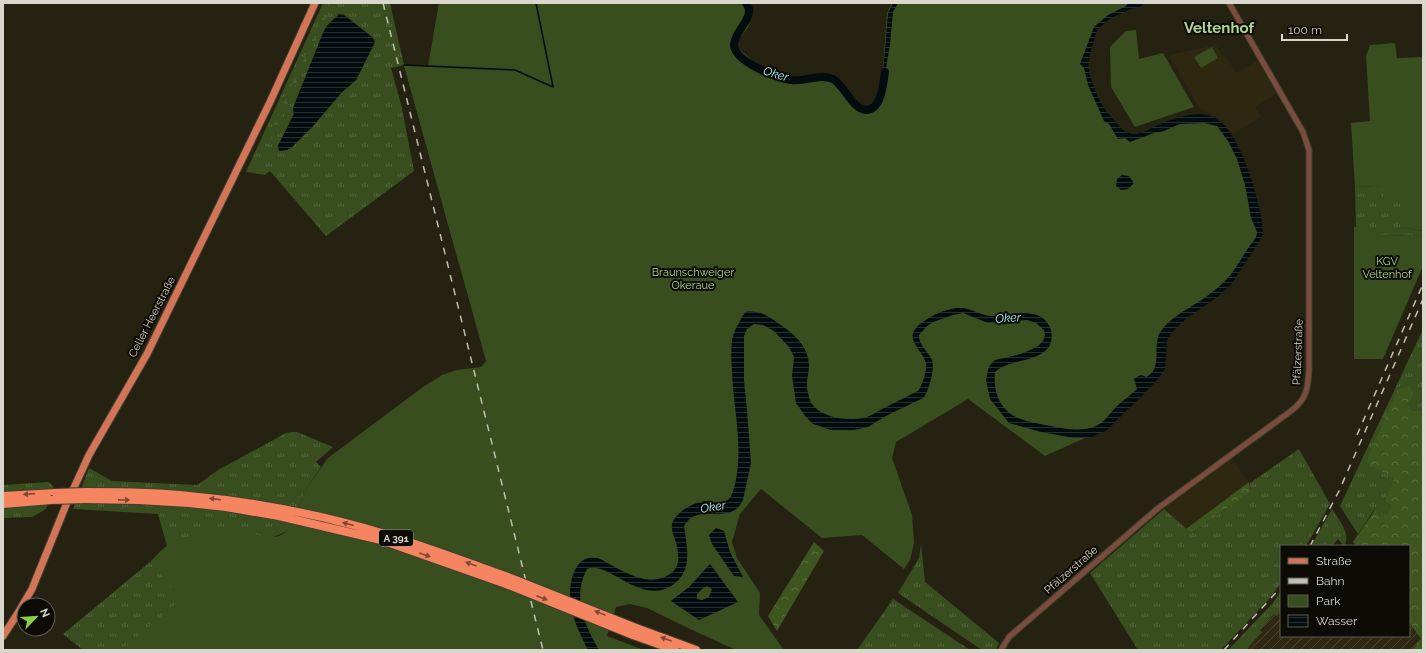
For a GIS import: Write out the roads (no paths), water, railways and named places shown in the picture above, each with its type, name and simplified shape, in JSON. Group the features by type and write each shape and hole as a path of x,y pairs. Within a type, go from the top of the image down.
{"highway":[{"name":"A 391","path":"3,496 56,493 86,496"},
{"name":"A 391","path":"3,504 86,496 140,493 227,500 280,512 339,522 384,534 443,553 530,586 675,650"},
{"name":"A 391","path":"634,631 696,650"}],"main road":[{"name":"Celler Heerstraße","path":"3,636 32,589 66,505 89,455 147,354 270,102 315,3"}],"street":[{"name":"Pfälzerstraße","path":"1001,650 1010,637 1147,517 1295,408 1305,395 1308,385 1309,369 1309,150 1303,132 1230,3"}],"water":[{"path":"893,3 898,3 893,12 890,45 881,97 888,13"},
{"path":"1128,3 1145,3 1140,7 1131,9 1111,18 1097,30 1089,58 1089,71 1091,78 1104,107 1121,128 1131,134 1141,133 1162,123 1181,117 1194,115 1207,115 1220,121 1232,136 1246,164 1258,201 1263,226 1262,237 1231,285 1216,298 1187,318 1171,333 1167,341 1165,369 1157,380 1107,430 1089,438 1074,438 1041,432 1009,423 990,399 986,380 988,370 990,365 995,360 1021,354 1037,347 1043,341 1045,335 1044,330 1036,323 1027,320 988,323 963,313 933,322 919,335 920,342 933,364 929,385 923,398 886,416 868,427 854,430 831,430 813,424 796,403 792,376 794,357 789,347 774,331 763,325 754,324 747,329 744,336 744,380 751,463 743,500 733,511 720,514 699,515 692,517 689,520 684,526 687,557 684,572 674,584 662,590 650,591 626,582 605,571 596,568 587,569 580,590 580,600 585,620 599,650 588,650 575,623 570,596 573,576 581,561 589,558 598,558 633,576 652,580 661,578 670,574 676,568 678,562 677,547 672,527 675,518 685,509 700,502 723,502 730,498 732,494 738,464 738,432 731,359 732,340 737,326 745,312 759,312 766,315 789,331 799,341 806,352 808,359 809,369 807,386 811,403 822,413 842,419 868,417 918,391 924,378 926,363 913,339 915,329 928,318 946,310 956,308 965,308 991,316 1025,313 1033,314 1047,322 1052,334 1049,347 1037,356 1008,365 995,372 996,392 1002,405 1006,410 1018,418 1038,424 1068,429 1091,428 1102,422 1119,404 1137,389 1134,379 1140,375 1146,377 1151,373 1155,368 1158,336 1161,331 1174,318 1217,289 1226,280 1255,239 1257,232 1251,218 1245,185 1237,159 1228,141 1217,126 1204,123 1180,124 1130,142 1125,138 1118,139 1109,124 1104,121 1088,85 1084,68 1080,64 1094,27 1108,15 1126,6"},
{"path":"339,14 345,16 372,37 375,42 356,80 342,92 313,126 292,147 287,150 279,151 278,146 294,114 293,108 323,33 326,27"},
{"path":"1122,175 1129,176 1134,183 1128,189 1121,190 1116,186 1117,179"},
{"path":"716,528 724,531 730,552 743,577 734,576 712,544 709,535"},
{"path":"710,564 738,602 699,620 671,601 689,587","holes":["707,586 712,589 709,597 702,600 697,599 697,594 703,588"]}],"waterway":[{"path":"404,65 515,70 553,87 536,3"},
{"name":"Oker","path":"746,3 749,9 749,15 734,41 734,45 736,51 741,57 767,73 791,80 828,77 837,82 857,106 866,110 871,109 879,101 885,72"}],"railway":[{"path":"383,3 543,650"},
{"path":"1357,435 1423,284"},
{"path":"1311,545 1339,491 1423,299"},
{"path":"1224,650 1280,588"}],"district":[{"name":"Veltenhof","path":"1219,28"}],"park label":[{"name":"KGV Veltenhof","path":"1387,267"},
{"name":"Braunschweiger Okeraue","path":"693,278"}]}
